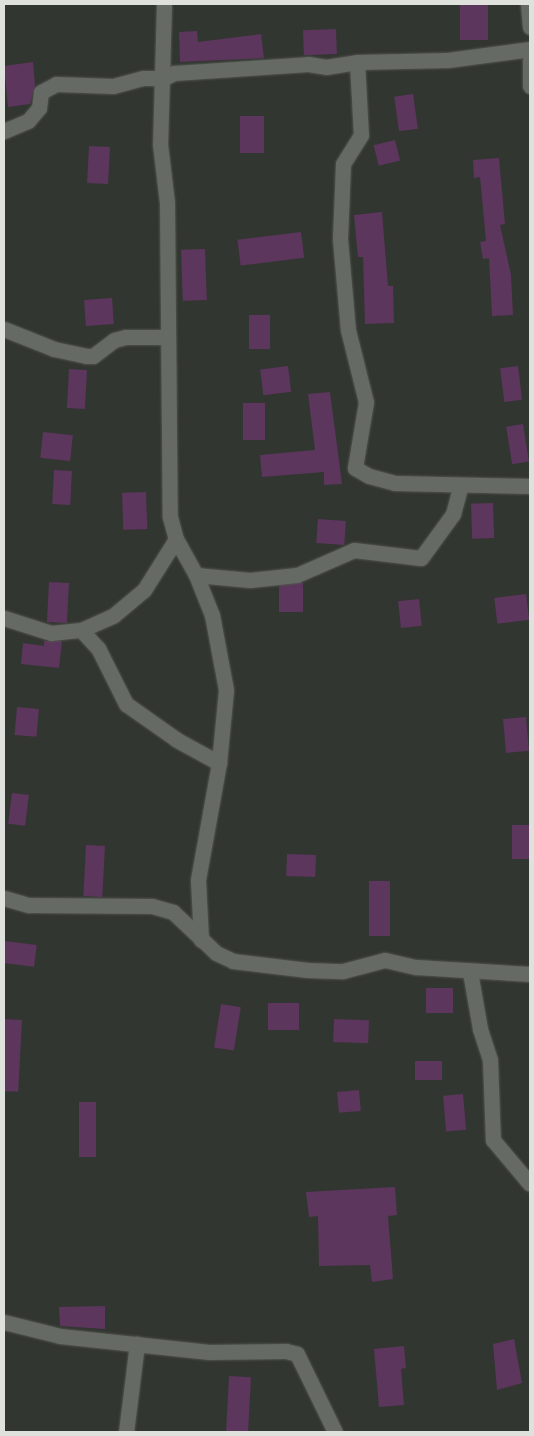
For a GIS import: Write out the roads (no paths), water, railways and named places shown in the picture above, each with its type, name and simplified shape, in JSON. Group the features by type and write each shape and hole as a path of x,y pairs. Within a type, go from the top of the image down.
{"street":[{"path":"164,4 164,78 160,144 167,203 169,502 176,539 196,575 222,653 226,690 220,763 198,880 201,940"},
{"path":"528,4 530,27"},
{"path":"4,131 32,117 38,108 41,92 50,85 113,86 143,78 164,78 174,73 308,64 326,67 357,62 448,60 530,49"},
{"path":"530,61 530,86"},
{"path":"357,62 361,135 343,164 340,239 348,330 366,402 355,468 369,476 395,483 530,486"},
{"path":"4,329 43,342 54,349 86,356 93,356 114,340 125,337 167,337"},
{"path":"196,575 250,580 297,575 354,550 421,558 453,514 461,485"},
{"path":"4,618 51,633 81,630 114,615 135,600 176,539"},
{"path":"81,630 98,648 126,704 177,740 220,763"},
{"path":"4,898 29,905 152,906 173,912 216,953 233,960 270,966 343,970 385,960 416,967 470,972 530,974"},
{"path":"470,972 480,1029 490,1054 493,1140 530,1184"},
{"path":"4,1322 60,1336 209,1352 286,1351 297,1354 335,1432"},
{"path":"126,1432 137,1344"}]}
